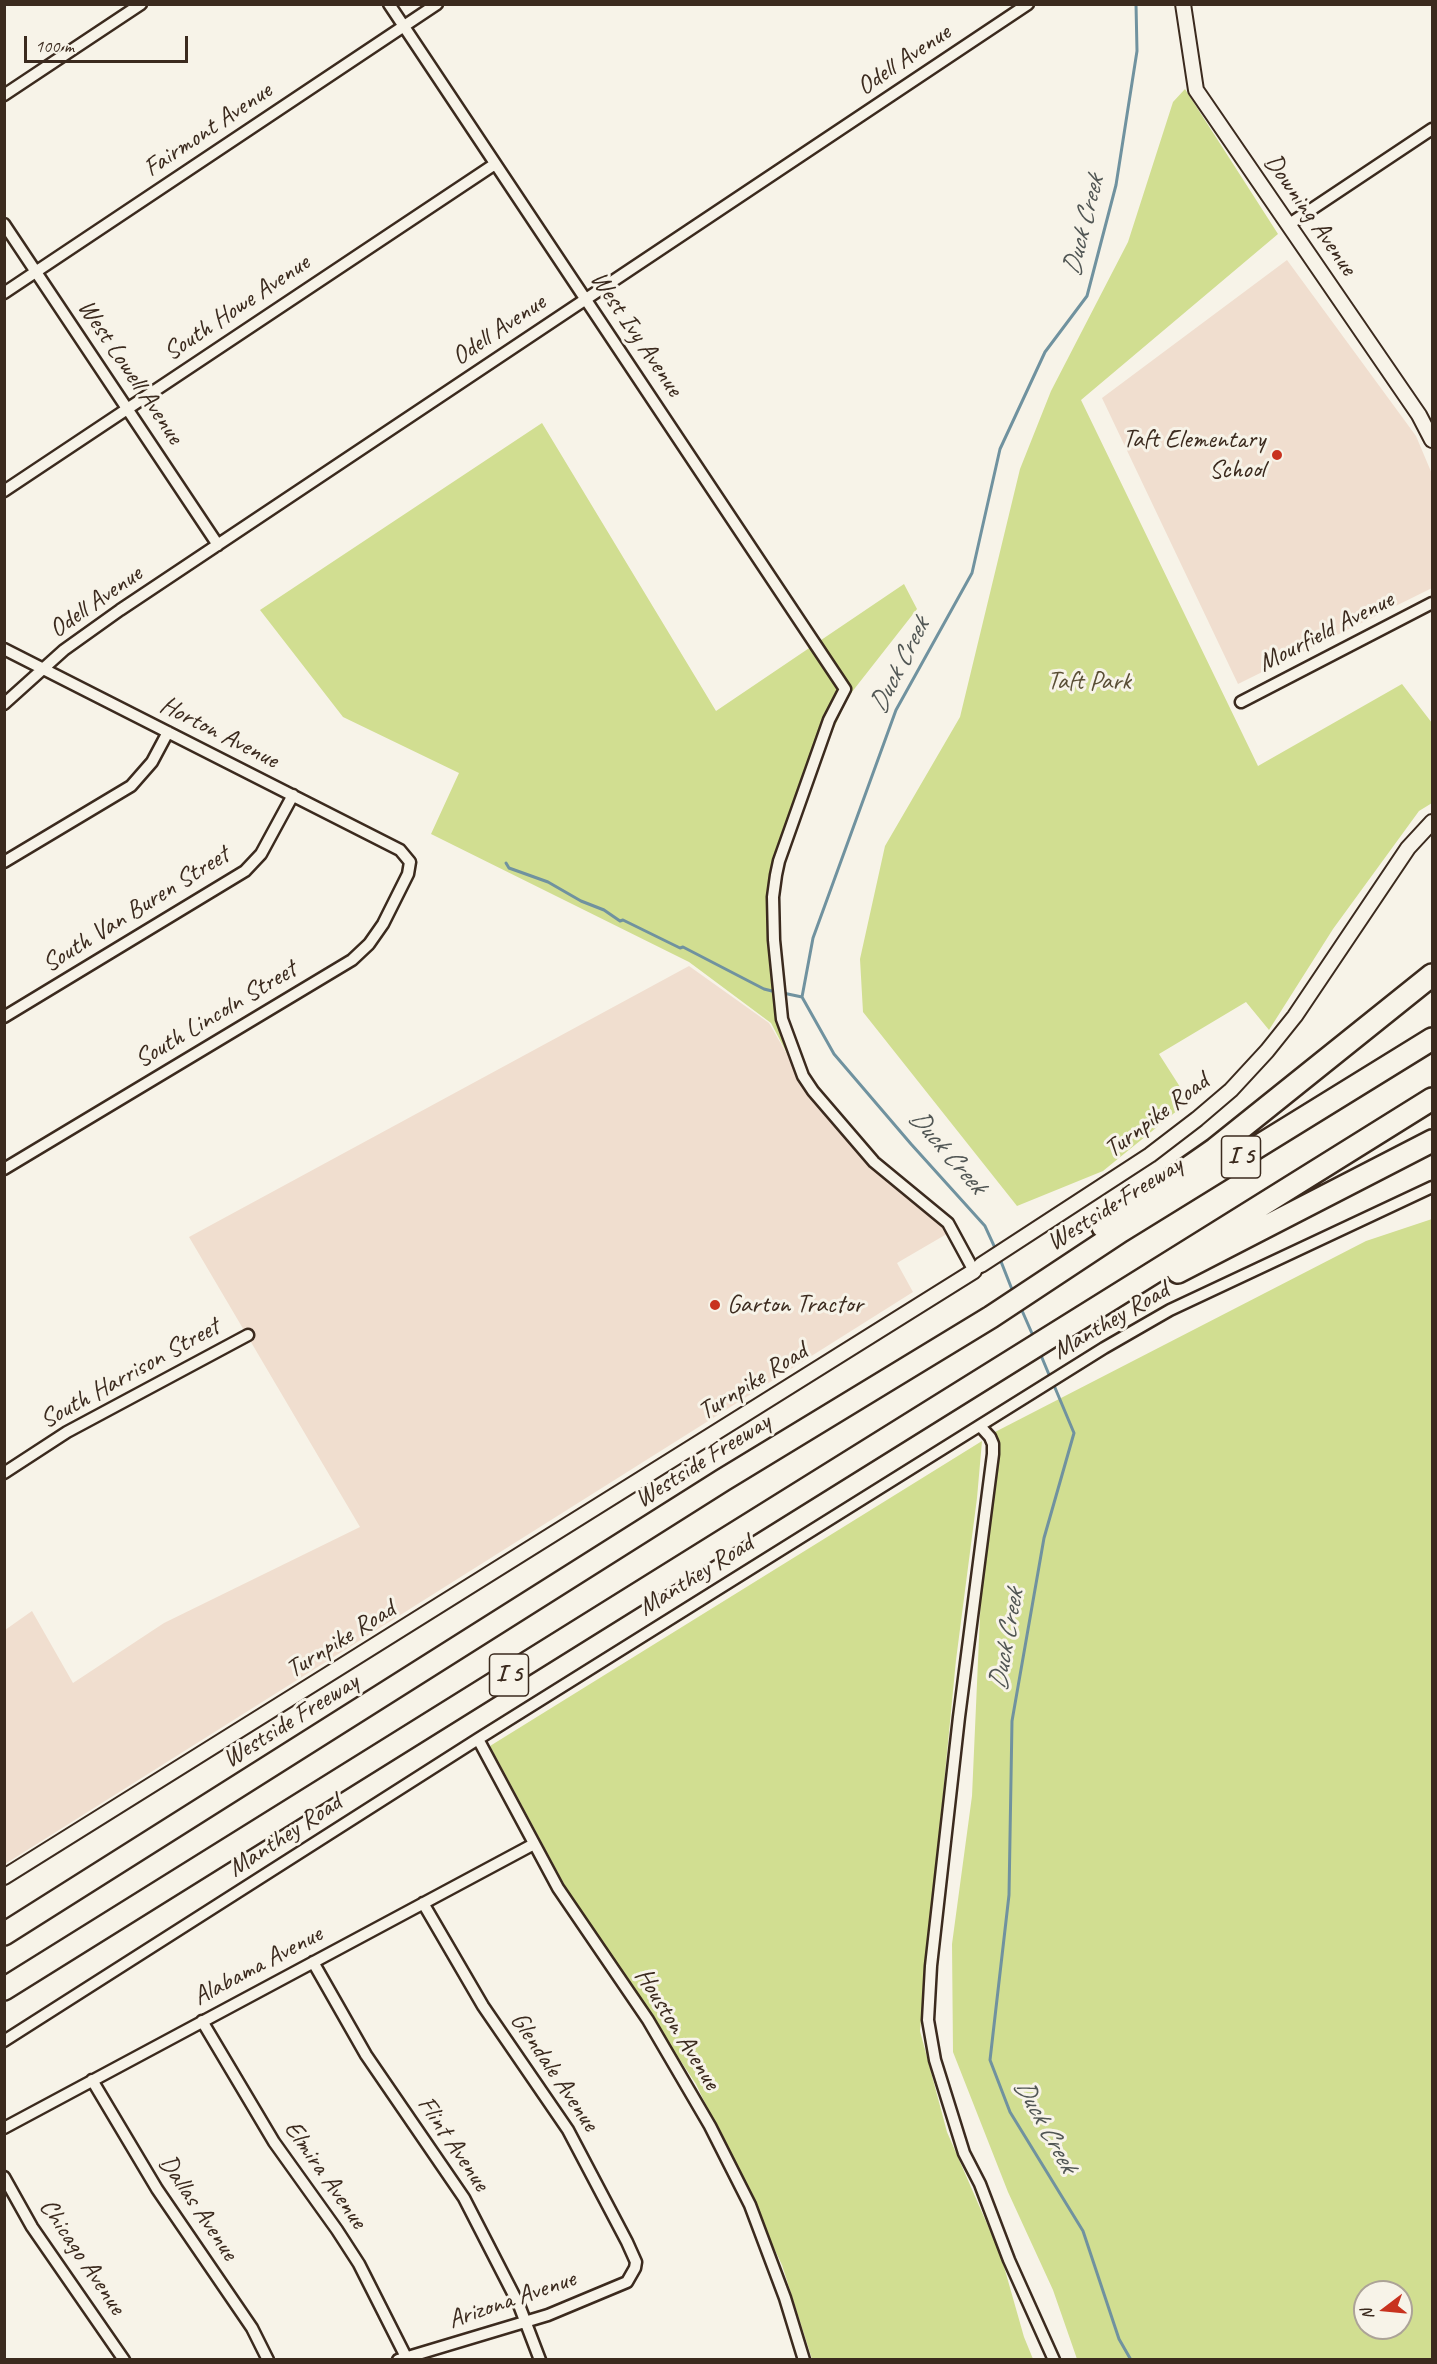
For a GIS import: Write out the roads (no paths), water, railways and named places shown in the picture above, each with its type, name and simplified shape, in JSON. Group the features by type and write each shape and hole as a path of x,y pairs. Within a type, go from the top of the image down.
{"highway":[{"path":"1051,1277 1074,1247 1215,1149 1432,975"},
{"name":"Westside Freeway","path":"4,1934 713,1486 991,1317 1051,1277 1432,1039"},
{"name":"I 5","path":"4,1989 1432,1099"},
{"path":"1119,1294 1143,1290 1432,1142"}],"street":[{"path":"4,95 141,4"},
{"name":"West Ivy Avenue","path":"389,4 845,689 829,720 776,875 773,897 774,940 782,1019 803,1076 813,1091 874,1162 948,1223 978,1268"},
{"name":"Fairmont Avenue","path":"4,293 437,4"},
{"name":"Odell Avenue","path":"4,704 90,631 1029,4"},
{"name":"Downing Avenue","path":"1183,4 1196,90 1419,415 1432,440"},
{"path":"1288,225 1432,129"},
{"name":"South Howe Avenue","path":"4,491 495,164"},
{"name":"West Lowell Avenue","path":"4,224 218,545"},
{"name":"Mourfield Avenue","path":"1241,702 1432,603"},
{"name":"Horton Avenue","path":"4,650 400,850 410,862"},
{"path":"4,862 130,786 152,762 168,732"},
{"name":"South Van Buren Street","path":"4,1017 245,871 261,854 292,795"},
{"name":"Turnpike Road","path":"4,1877 1032,1234 1150,1155 1231,1090 1267,1052 1295,1016 1408,848 1432,822"},
{"name":"South Lincoln Street","path":"4,1169 352,960 369,944 383,924 408,874 410,862"},
{"name":"Manthey Road","path":"4,2041 478,1739 1022,1399 1170,1310 1432,1187"},
{"name":"South Harrison Street","path":"4,1473 67,1432 248,1335"},
{"path":"980,1426 990,1437 993,1454 959,1717 931,1966 928,2020 935,2060 964,2152 980,2184 1009,2260 1054,2360"},
{"name":"Houston Avenue","path":"478,1739 575,1916 648,2020 684,2077 710,2126 750,2205 785,2298 804,2360"},
{"name":"Alabama Avenue","path":"4,2128 534,1844"},
{"name":"Glendale Avenue","path":"423,1903 483,2006 568,2130 627,2242 636,2262 634,2272"},
{"name":"Flint Avenue","path":"313,1962 366,2055 464,2198 490,2245 526,2322 540,2360"},
{"name":"Elmira Avenue","path":"202,2021 274,2142 359,2264 402,2358"},
{"name":"Dallas Avenue","path":"92,2080 157,2189 252,2328 268,2360"},
{"name":"Chicago Avenue","path":"4,2177 32,2227 124,2360"},
{"name":"Arizona Avenue","path":"402,2358 526,2322 627,2282 634,2272"}],"waterway":[{"name":"Duck Creek","path":"996,1250 985,1226 834,1054 802,997 813,938 896,710 972,573 1000,449 1045,352 1087,296 1116,185 1137,51 1136,4"},
{"path":"506,863 509,868 548,882 581,901 604,910 620,921 623,920 680,948 683,947 764,989 776,992"},
{"path":"783,993 802,997"},
{"name":"Duck Creek","path":"1000,1259 1013,1292"},
{"name":"Duck Creek","path":"1020,1306 1034,1338"},
{"name":"Duck Creek","path":"1040,1353 1050,1377"},
{"name":"Duck Creek","path":"1053,1383 1074,1433 1044,1538 1012,1721 1009,1895 990,2060 1010,2112 1083,2231 1119,2339 1131,2360"}],"place":[{"name":"Taft Elementary School","path":"1277,455"},
{"name":"Garton Tractor","path":"715,1305"}],"park label":[{"name":"Taft Park","path":"1089,682"}]}
